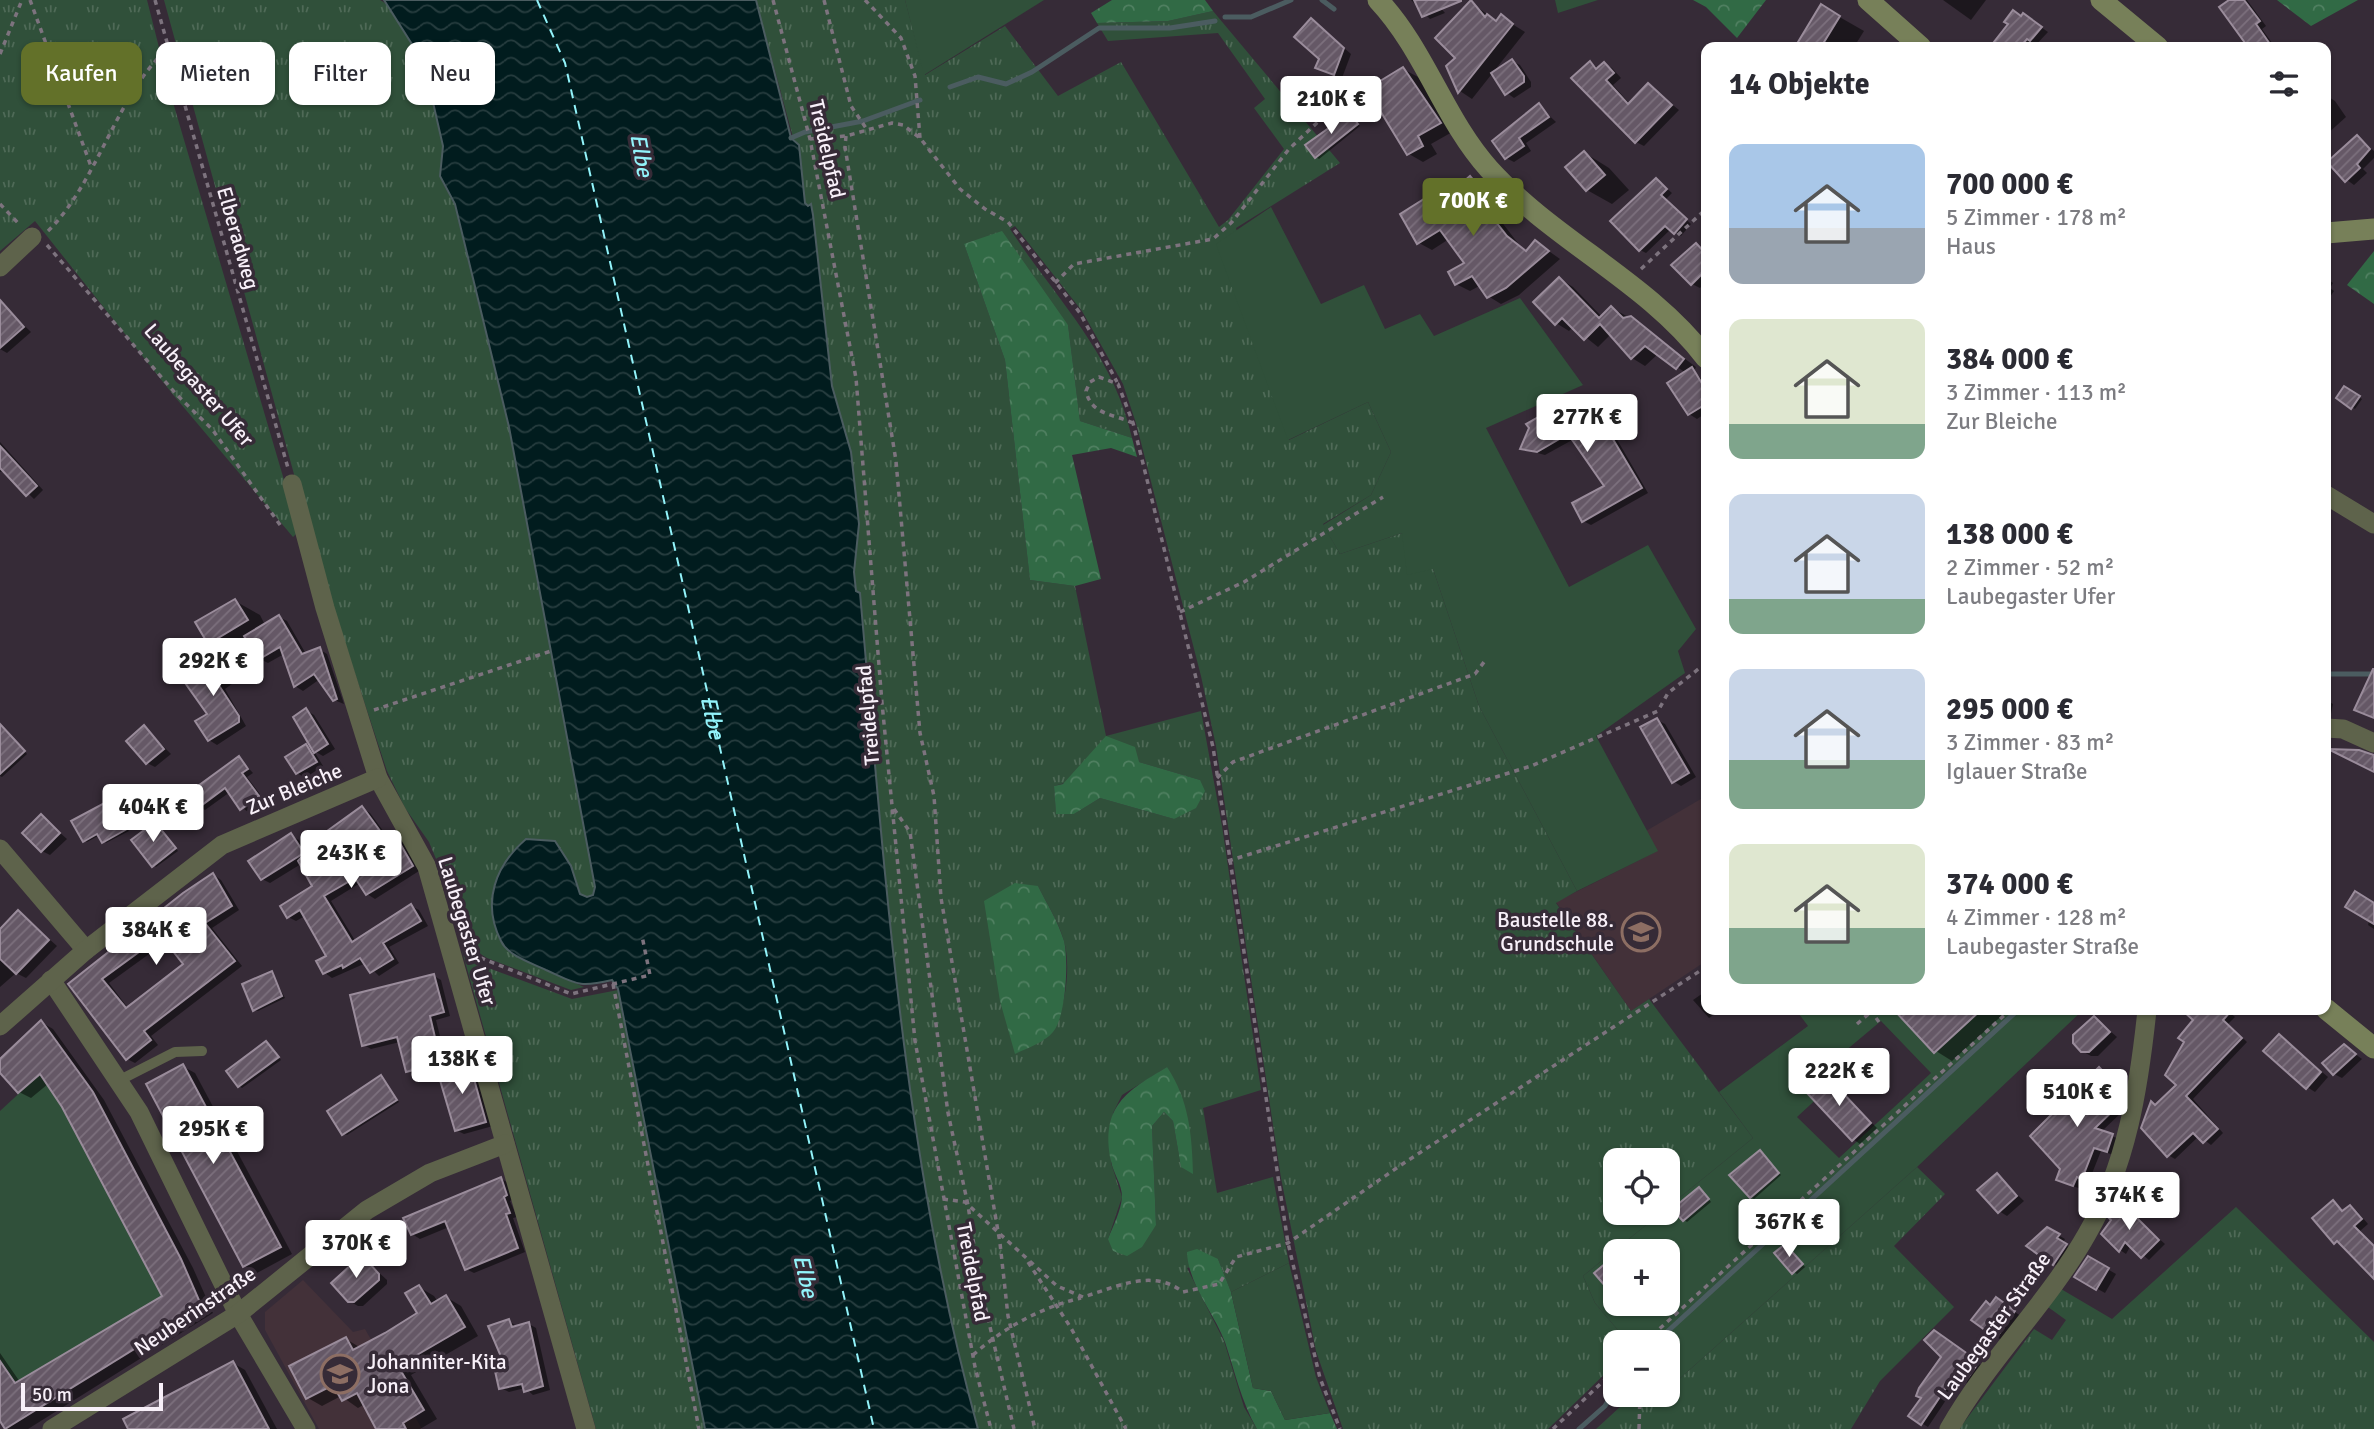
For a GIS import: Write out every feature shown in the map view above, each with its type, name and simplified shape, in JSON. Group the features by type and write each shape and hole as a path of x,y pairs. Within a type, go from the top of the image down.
{"main road":[{"path":"1378,0 1403,27 1462,131 1490,170 1530,207 1652,300 1701,353"},
{"path":"1868,0 1915,42"},
{"path":"2101,0 2152,42"},
{"path":"2331,233 2374,229"},
{"path":"2331,1013 2374,1048"}],"street":[{"path":"0,267 35,239"},
{"name":"Laubegaster Ufer","path":"292,484 325,608 378,778 427,867 586,1429"},
{"path":"2331,498 2374,524"},
{"path":"2331,728 2343,729 2374,743"},
{"name":"Zur Bleiche","path":"0,1026 86,950 222,845 378,778"},
{"path":"0,849 86,950"},
{"path":"51,980 139,1112 238,1314 306,1429"},
{"name":"Laubegaster Straße","path":"1949,1429 2087,1234 2110,1187 2140,1082 2147,1015"},
{"name":"Neuberinstraße","path":"52,1429 238,1314 367,1210 430,1173 505,1144"}],"lane":[{"path":"118,1081 175,1052 202,1051"}],"path":[{"path":"0,54 22,0"},
{"path":"30,0 92,169"},
{"name":"Elberadweg","path":"155,0 167,42"},
{"name":"Treidelpfad","path":"773,0 810,139 856,378 892,807 915,1041 973,1355 991,1429"},
{"path":"824,0 851,106 869,131"},
{"path":"866,0 901,38 915,76 920,138"},
{"path":"35,239 61,218 156,60"},
{"name":"Elberadweg","path":"185,105 292,484"},
{"path":"1055,283 1074,264 1213,239 1232,222 1289,149 1321,119"},
{"path":"810,139 846,136 892,123 903,125 920,138 960,189 985,209 1009,222 1080,313 1118,384 1133,423 1198,677 1217,778 1288,1243 1320,1378 1340,1429"},
{"path":"846,136 846,157 866,266 870,316 882,367 896,461 920,733 934,796 941,898 1011,1328 1035,1429"},
{"name":"Laubegaster Ufer","path":"0,205 35,239 53,249 176,394 212,429 284,531"},
{"path":"1639,271 1701,214"},
{"path":"1118,384 1099,377 1090,382 1086,391 1088,401 1096,410 1133,423"},
{"path":"1180,612 1244,582 1383,497"},
{"path":"359,715 551,651"},
{"path":"1217,778 1233,762 1475,674 1484,662"},
{"path":"1228,862 1531,766 1658,711 1668,693 1701,667"},
{"path":"892,807 910,832 948,1113 968,1205 979,1280 1014,1429"},
{"path":"467,945 472,956 570,994 650,975 642,936"},
{"path":"973,1355 994,1336 1056,1305 1083,1297 1149,1278 1170,1282 1184,1292 1219,1284 1236,1257 1288,1243 1404,1163 1701,970"},
{"path":"613,984 699,1429"},
{"path":"1857,1024 1866,1015"},
{"path":"1875,1015 1880,1022"},
{"path":"1658,1330 2005,1015"},
{"path":"943,1199 968,1205 1057,1286 1083,1297"},
{"path":"1026,1257 1126,1429"},
{"path":"1553,1429 1603,1381"},
{"path":"1639,1429 1640,1407"}],"shaded area":[{"name":"Baustelle 88. Grundschule","path":"1701,799 1701,964 1631,1011 1556,902 1657,851 1646,831"},
{"name":"Johanniter-Kita Jona","path":"303,1280 353,1332 365,1329 422,1429 319,1429 265,1330 265,1312"}],"green space":[{"path":"0,0 147,0 158,42 156,105 174,105 299,531 293,537 175,397 35,221 0,251"},
{"path":"164,0 380,0 392,10 412,42 405,42 405,105 435,105 437,112 443,147 441,179 455,204 509,427 595,887 593,895 587,897 580,894 571,866 492,907 501,943 520,958 584,987 571,990 487,958 474,950 429,842 405,808 387,771 317,558 193,105 275,105 275,42 176,42"},
{"path":"756,0 905,0 925,75 1005,26 1058,96 1121,62 1219,227 1228,220 1284,149 1254,108 1265,99 1218,33 1108,41 1097,23 1168,21 1213,11 1340,163 1236,228 1289,440 1368,402 1391,452 1371,495 1323,524 1340,554 1402,533 1433,569 1479,706 1577,891 1556,903 1631,1011 1649,999 1753,1138 1680,1197 1680,1148 1603,1148 1603,1225 1646,1225 1629,1239 1603,1239 1603,1260 1583,1276 1603,1316 1618,1330 1603,1330 1603,1376 1548,1429 1343,1429 1316,1351 1281,1178 1216,746 1201,676 1136,423 1123,384 1082,311 1015,226 1010,229 1097,353 1123,407 1132,438 1080,421 1068,325 964,244 1005,360 1030,580 1075,586 1106,736 1201,711 1222,826 1261,1090 1203,1108 1217,1193 1273,1177 1289,1263 1231,1292 1218,1259 1187,1268 1224,1341 1244,1407 1257,1429 978,1429 952,1326 914,1119 878,804 860,593 856,592 854,572 859,524 851,452 832,386 811,204 808,206 805,203 794,141","holes":["1139,762 1200,780 1174,819 1100,798 1074,814 1056,813 1054,786","1038,886 1062,934 1067,966 1062,1008 1044,1040","1167,1067 1181,1167 1173,1121 1164,1112 1152,1126 1156,1225 1108,1239 1122,1197 1111,1163 1113,1113 1122,1095"]},
{"path":"905,0 1044,0 924,75"},
{"path":"1112,0 1205,0 1213,11 1168,21 1097,23 1091,13"},
{"path":"1555,0 1598,0 1558,13"},
{"path":"1693,0 1766,0 1737,38 1706,7"},
{"path":"2277,0 2358,0 2311,26"},
{"path":"1271,207 1321,304 1364,285 1385,329 1420,314 1434,336 1520,298 1583,385 1486,428 1569,587 1648,545 1696,629 1678,651 1685,673 1596,736 1658,851 1577,891 1479,706 1433,569 1407,575 1402,533 1340,554 1323,525 1371,495 1391,452 1368,402 1288,440 1216,244"},
{"path":"1002,231 1068,325 1080,421 1132,438 1137,457 1111,448 1072,455 1101,579 1075,586 1030,580 1005,360 964,244"},
{"path":"2374,251 2374,304 2347,285"},
{"path":"1106,736 1135,747 1139,762 1200,780 1205,791 1196,808 1174,819 1100,798 1074,814 1056,814 1054,786 1063,784"},
{"path":"1015,883 1038,886 1062,934 1066,961 1064,1002 1057,1025 1045,1039 1015,1054 1000,1001 984,901"},
{"path":"462,951 472,962 572,999 618,990 705,1429 596,1429"},
{"path":"1800,1015 2078,1015 1917,1167 1680,1378 1680,1330 1618,1330 1606,1316 1680,1316 1680,1239 1629,1239 1646,1225 1680,1225 1680,1197 1753,1138 1719,1092 1808,1026","holes":["1881,1021 1931,1073 1839,1158 1797,1117 1836,1081 1847,1083 1859,1071 1844,1052"]},
{"path":"1167,1067 1185,1105 1192,1145 1193,1174 1181,1167 1173,1121 1164,1112 1152,1126 1156,1225 1142,1247 1127,1256 1113,1251 1108,1239 1122,1197 1111,1161 1109,1126 1120,1102 1140,1084"},
{"path":"40,1074 62,1107 162,1296 15,1383 0,1361 0,1111"},
{"path":"1917,1167 1945,1194 1894,1246 1954,1307 1880,1381 1851,1429 1596,1429 1620,1407 1680,1407 1680,1378"},
{"path":"2236,1207 2374,1342 2374,1429 1959,1429 2034,1329 2052,1340 2066,1320 2048,1307 2061,1289 2112,1319"},
{"path":"1197,1249 1218,1259 1231,1292 1253,1388 1271,1391 1285,1420 1330,1413 1337,1429 1257,1429 1242,1397 1225,1342 1188,1264 1187,1252"},
{"path":"1603,1260 1603,1312 1595,1303 1583,1276"},
{"path":"1289,1263 1316,1377 1330,1413 1285,1420 1271,1391 1253,1388 1231,1292"}],"water":[{"name":"Elbe","path":"384,0 756,0 791,138 799,145 805,203 808,206 811,204 813,215 832,386 851,452 859,524 854,572 856,591 860,593 900,1014 931,1223 952,1326 978,1429 705,1429 618,989 612,980 584,984 565,979 515,955 501,941 492,912 495,885 507,860 526,839 555,841 571,866 580,894 587,897 593,895 595,887 509,427 455,204 440,176 443,146 434,105 495,105 495,42 411,42"}],"building":[{"path":"1414,0 1461,0 1461,1 1422,17"},
{"path":"1471,0 1485,17 1487,14 1496,21 1501,14 1513,24 1458,93 1446,66 1455,58 1435,38"},
{"path":"2229,0 2244,0 2260,21 2256,24 2269,42 2244,42 2219,7"},
{"path":"1821,4 1840,16 1824,42 1798,42"},
{"path":"2013,10 2021,16 2023,13 2042,27 2030,41 1994,42 2008,24 2004,22"},
{"path":"1311,18 1344,48 1334,75 1315,68 1319,59 1294,37"},
{"path":"1512,59 1524,76 1524,82 1505,95 1491,73"},
{"path":"1590,61 1596,69 1604,62 1614,73 1606,80 1628,104 1648,83 1672,105 1635,143 1571,78"},
{"path":"1403,67 1441,123 1418,136 1423,146 1407,155 1367,89"},
{"path":"1539,103 1549,117 1519,138 1524,146 1505,159 1492,141"},
{"path":"1350,113 1358,124 1315,158 1305,145"},
{"path":"2357,135 2370,149 2357,164 2360,168 2345,182 2331,166 2331,158"},
{"path":"1584,151 1605,175 1586,191 1565,167"},
{"path":"1470,176 1486,195 1479,200 1507,236 1526,251 1535,240 1549,251 1506,288 1487,298 1472,276 1455,285 1448,272 1464,263 1440,230 1417,244 1400,214 1432,194 1438,204"},
{"path":"1656,178 1667,189 1661,195 1687,219 1674,234 1665,226 1639,251 1610,221"},
{"path":"1696,243 1701,248 1701,275 1691,285 1671,265"},
{"path":"1559,277 1599,318 1611,306 1623,318 1631,316 1684,359 1676,369 1645,346 1631,359 1600,324 1584,340 1562,318 1555,325 1533,302"},
{"path":"0,300 24,327 0,348"},
{"path":"1692,367 1701,382 1701,407 1688,415 1667,383"},
{"path":"2344,386 2360,396 2351,409 2336,398"},
{"path":"1589,399 1642,488 1582,522 1572,503 1604,486 1568,434 1537,452 1520,449 1529,428 1526,424 1551,410 1555,418"},
{"path":"0,446 37,486 26,496 0,468"},
{"path":"235,599 248,620 208,644 195,622"},
{"path":"279,615 302,654 320,647 337,699 333,701 314,674 294,687 280,647 258,660 244,636"},
{"path":"220,654 233,673 218,684 239,716 239,722 208,741 195,721 207,714 183,680"},
{"path":"2374,669 2374,718 2354,710"},
{"path":"306,708 328,744 314,753 293,717"},
{"path":"1657,718 1689,773 1672,783 1640,727"},
{"path":"0,724 25,751 0,774"},
{"path":"144,725 164,749 146,764 126,741"},
{"path":"306,744 317,762 296,774 285,757"},
{"path":"2331,749 2359,750 2374,755 2374,772"},
{"path":"239,756 248,769 242,773 259,796 240,810 225,788 198,808 187,794"},
{"path":"110,800 127,829 102,843 97,834 83,842 71,821"},
{"path":"362,806 386,839 394,833 413,866 366,895 355,878 324,896 352,942 411,904 421,921 383,943 393,959 370,973 360,958 343,968 342,965 323,974 316,961 326,956 300,910 287,918 280,906 312,886 298,861 323,834"},
{"path":"41,814 60,833 41,852 22,833"},
{"path":"155,822 176,848 152,867 131,840"},
{"path":"291,833 304,853 261,880 248,861"},
{"path":"213,873 232,906 205,923 235,961 144,1031 151,1040 126,1060 68,984 183,893","holes":["161,936 183,964 126,1008 102,979"]},
{"path":"2355,891 2374,903 2374,924 2345,907"},
{"path":"18,910 49,940 16,974 0,959 0,929"},
{"path":"272,971 282,996 253,1011 242,984"},
{"path":"434,974 444,1012 430,1016 441,1063 406,1072 397,1037 362,1046 350,995"},
{"path":"1899,1015 1976,1015 1934,1053"},
{"path":"2188,1015 2228,1015 2223,1020 2242,1038 2186,1096 2218,1129 2203,1143 2193,1133 2167,1157 2141,1128 2151,1101 2155,1105 2176,1085 2165,1075 2184,1042 2178,1038 2193,1020"},
{"path":"2094,1016 2110,1032 2089,1052 2081,1052 2073,1043 2073,1035"},
{"path":"41,1020 93,1092 181,1259 202,1307 5,1429 0,1421 0,1361 15,1383 162,1296 62,1107 40,1074 18,1093 0,1073 0,1059"},
{"path":"2279,1034 2321,1072 2306,1089 2263,1051"},
{"path":"266,1041 279,1057 238,1087 226,1071"},
{"path":"2344,1044 2356,1054 2333,1075 2322,1063"},
{"path":"469,1061 486,1122 455,1131 437,1070"},
{"path":"183,1064 281,1247 243,1267 146,1084"},
{"path":"2099,1067 2110,1079 2104,1084 2108,1088 2104,1092 2117,1107 2095,1128 2113,1134 2107,1152 2094,1148 2082,1179 2077,1177 2073,1186 2056,1180 2060,1169 2030,1136"},
{"path":"381,1075 397,1100 342,1135 327,1111"},
{"path":"1827,1076 1871,1123 1852,1141 1807,1093"},
{"path":"1760,1150 1779,1173 1750,1198 1729,1175"},
{"path":"1997,1173 2017,1196 1998,1213 1977,1190"},
{"path":"501,1177 510,1213 506,1214 518,1248 465,1270 445,1221 411,1235 403,1218"},
{"path":"1699,1187 1709,1199 1683,1221 1680,1218 1680,1202"},
{"path":"2333,1200 2342,1211 2350,1205 2362,1219 2354,1226 2374,1246 2374,1279 2337,1241 2334,1244 2312,1218"},
{"path":"2123,1204 2159,1240 2141,1258 2125,1242 2119,1252 2101,1234 2111,1220 2109,1218"},
{"path":"2047,1227 2060,1234 2057,1238 2067,1244 2053,1265 2026,1246"},
{"path":"1785,1244 1803,1264 1792,1274 1774,1253"},
{"path":"362,1255 379,1274 379,1280 354,1302 348,1302 331,1283"},
{"path":"2088,1256 2109,1268 2096,1290 2074,1277"},
{"path":"1603,1266 1603,1284 1594,1273"},
{"path":"419,1285 431,1304 446,1295 465,1327 398,1366 424,1410 403,1423 406,1429 376,1429 357,1393 342,1401 333,1385 306,1399 289,1366 346,1337 353,1350 385,1333 417,1313 405,1293"},
{"path":"1996,1297 2015,1311 1996,1338 1971,1320 1986,1301 1990,1305"},
{"path":"509,1319 512,1327 529,1322 543,1386 524,1392 522,1384 499,1389 495,1371 505,1366 488,1326"},
{"path":"1934,1330 1979,1362 1964,1383 1954,1376 1921,1425 1908,1416 1921,1398 1916,1396 1919,1388 1941,1357 1924,1340"},
{"path":"233,1361 269,1429 128,1429 123,1419"}],"waterway":[{"path":"1225,17 1251,17 1291,0"},
{"path":"1322,0 1334,9"},
{"path":"950,87 978,77 1006,84 1032,72 1099,28 1170,28 1215,21"},
{"path":"791,138 805,132 863,121 920,100"},
{"path":"2331,674 2374,674"},
{"path":"1669,1330 2013,1015"},
{"path":"1579,1429 1604,1407"}],"ferry route":[{"path":"537,0 565,63 874,1429"}],"place":[{"name":"Baustelle 88. Grundschule","path":"1641,932"},
{"name":"Johanniter-Kita Jona","path":"340,1374"}]}
